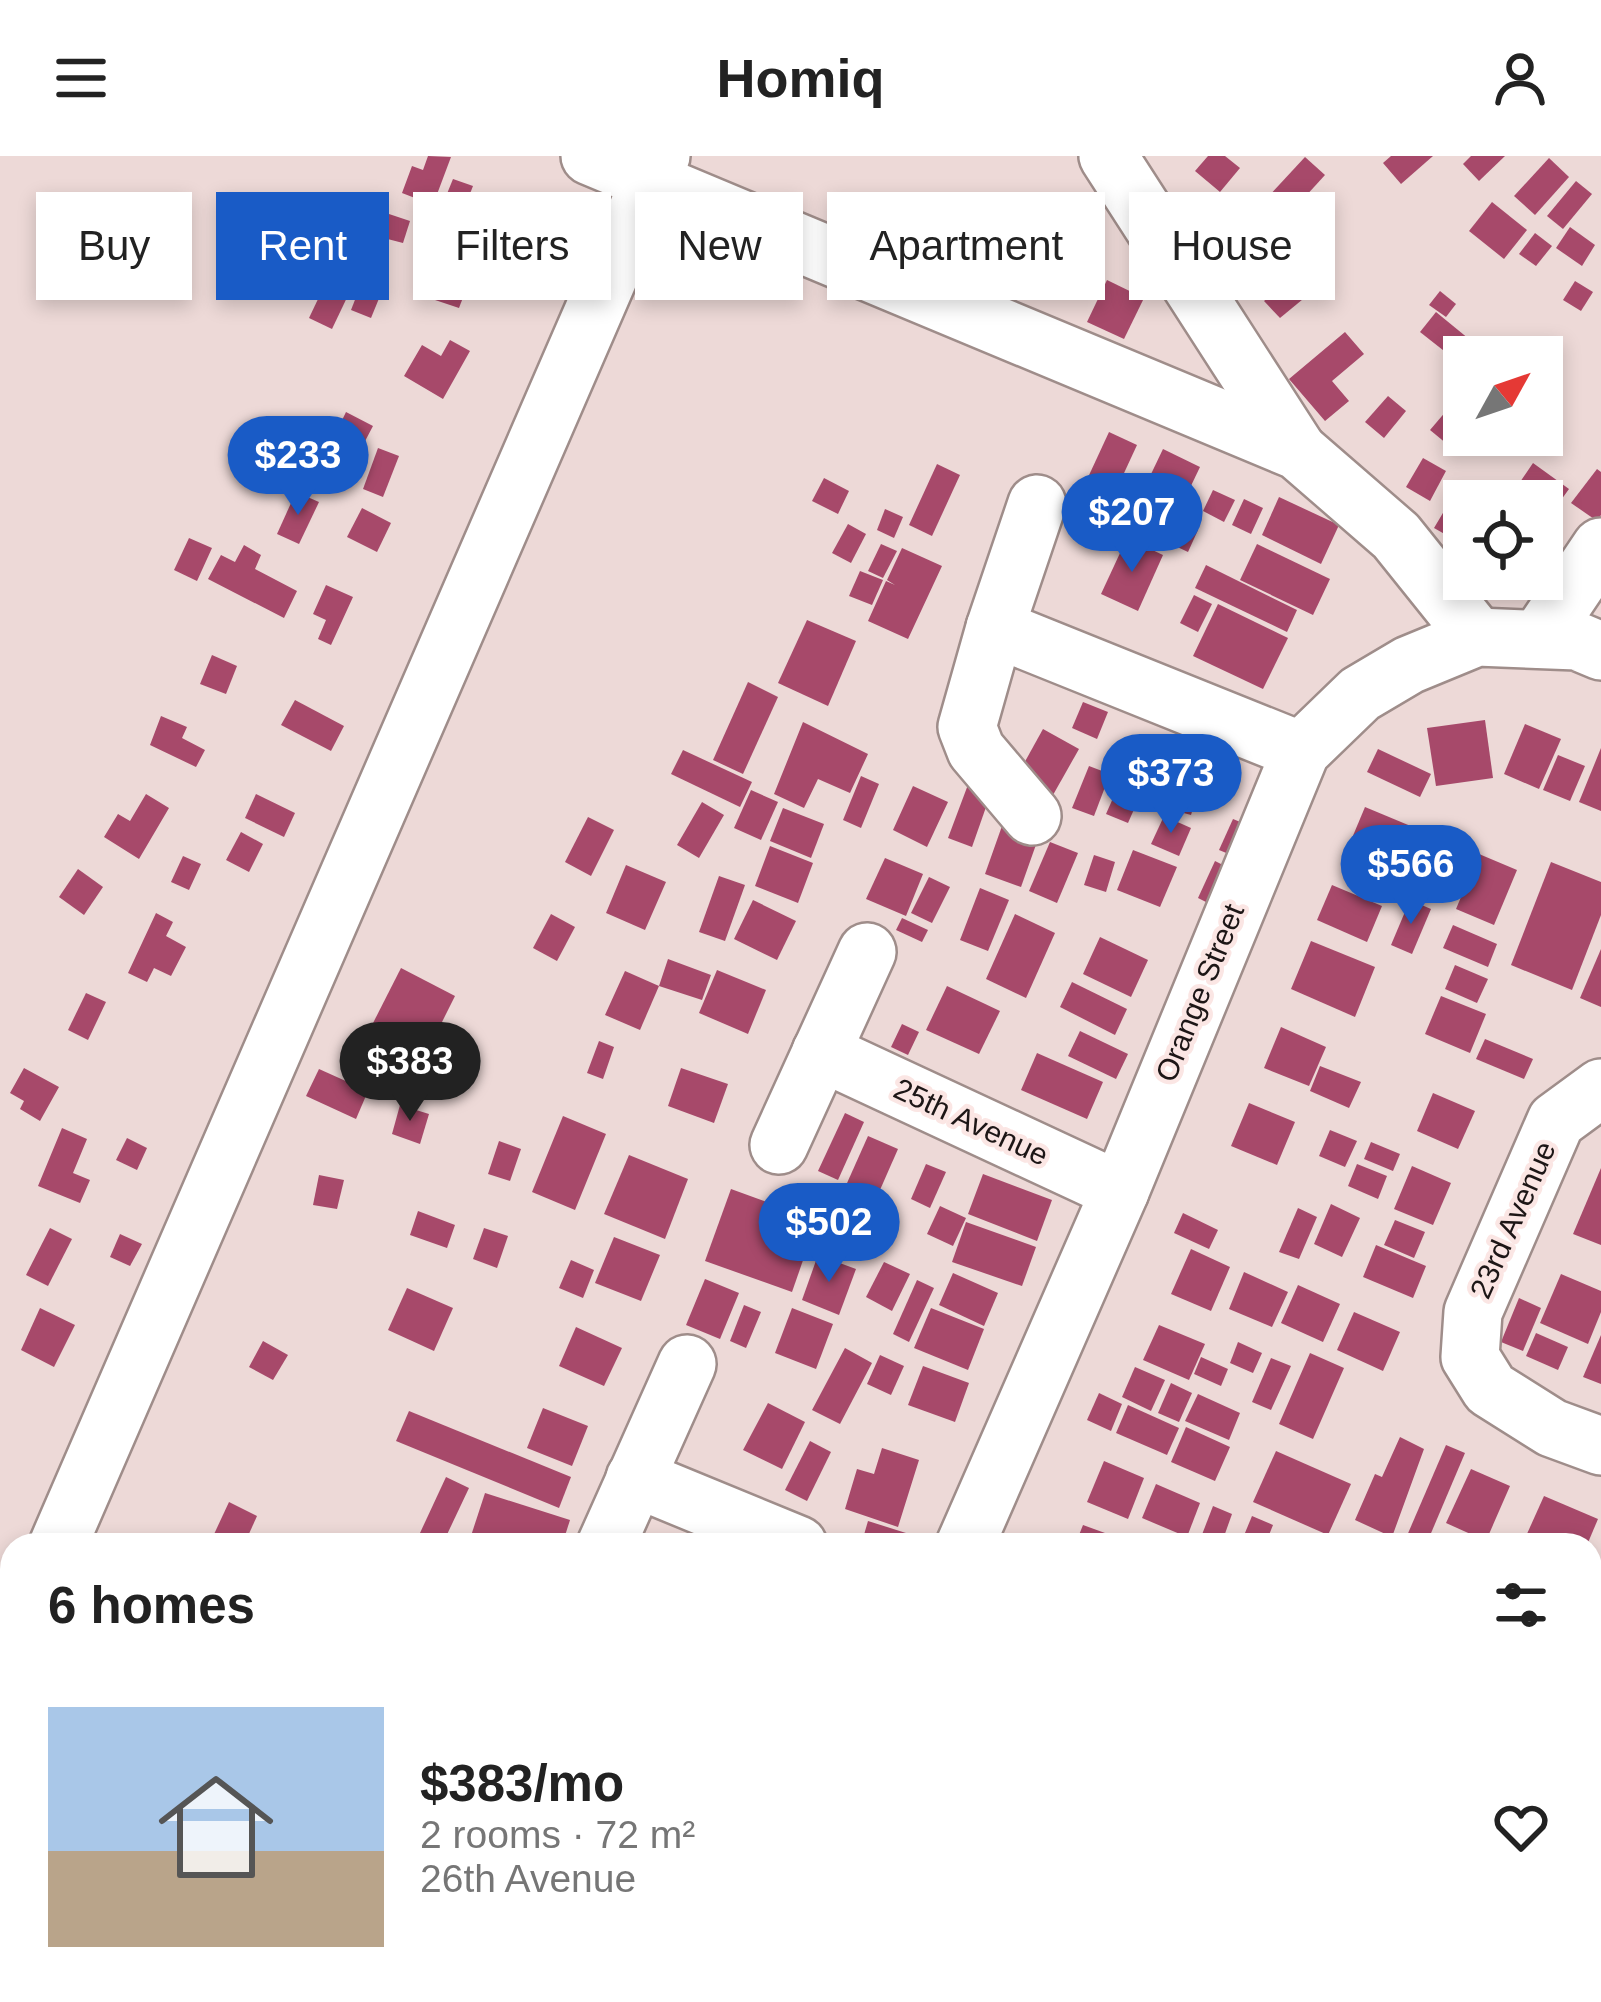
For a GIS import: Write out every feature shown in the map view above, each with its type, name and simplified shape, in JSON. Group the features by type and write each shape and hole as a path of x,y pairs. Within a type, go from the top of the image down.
{"street":[{"path":"590,156 655,169 1298,451"},
{"path":"1108,156 1298,451 1396,536 1477,637"},
{"path":"63,1533 655,169"},
{"path":"1032,816 976,750 968,727 1037,504"},
{"path":"1539,639 1601,547"},
{"path":"995,628 1301,751"},
{"name":"Orange Street","path":"970,1533 1120,1191 1301,751 1360,694 1409,664 1477,637 1577,641 1601,651"},
{"path":"779,1145 867,952"},
{"name":"25th Avenue","path":"821,1052 1120,1191"},
{"name":"23rd Avenue","path":"1601,1088 1556,1121 1473,1312 1470,1357 1490,1389 1552,1428 1601,1446"},
{"path":"611,1533 687,1364"},
{"path":"635,1478 769,1533"}],"building":[{"path":"428,156 451,157 438,192 413,192 413,197 402,193 412,166 423,170"},
{"path":"1208,156 1225,156 1240,168 1220,192 1195,171"},
{"path":"1391,156 1433,156 1401,184 1383,163"},
{"path":"1471,156 1505,156 1479,181 1463,164"},
{"path":"1305,157 1325,175 1309,192 1272,192"},
{"path":"1549,158 1569,177 1535,215 1514,196"},
{"path":"453,179 473,186 471,192 448,192"},
{"path":"1576,181 1592,194 1563,229 1547,216"},
{"path":"1492,202 1527,230 1504,259 1469,231"},
{"path":"389,214 410,221 403,243 389,239"},
{"path":"1570,227 1595,245 1582,266 1556,248"},
{"path":"1535,233 1552,246 1536,266 1519,254"},
{"path":"1107,280 1129,291 1129,300 1143,300 1124,339 1087,322 1097,300 1105,300"},
{"path":"1575,281 1593,292 1581,311 1563,300"},
{"path":"1440,291 1456,304 1446,317 1429,305"},
{"path":"318,300 346,300 332,329 309,318"},
{"path":"355,300 378,300 371,318 351,310"},
{"path":"435,300 462,300 459,308"},
{"path":"1265,300 1302,300 1280,318"},
{"path":"1436,312 1465,336 1443,336 1443,350 1420,332"},
{"path":"1345,332 1364,354 1332,381 1349,401 1325,421 1289,379"},
{"path":"450,340 470,351 443,399 404,376 422,345 441,356"},
{"path":"1388,396 1406,411 1384,438 1365,422"},
{"path":"346,412 373,426 343,483 288,454 300,432 329,447"},
{"path":"1443,415 1443,441 1430,430"},
{"path":"1109,432 1137,445 1106,512 1078,499"},
{"path":"378,448 399,456 383,497 363,489"},
{"path":"1163,449 1200,467 1178,513 1141,495"},
{"path":"1423,458 1446,471 1430,501 1406,487"},
{"path":"1533,463 1557,480 1521,480"},
{"path":"937,464 960,475 932,536 909,525"},
{"path":"1597,469 1601,472 1601,515 1597,521 1571,503"},
{"path":"824,478 849,491 838,514 812,501"},
{"path":"1213,490 1235,500 1224,522 1203,511"},
{"path":"296,492 319,502 299,544 277,534"},
{"path":"1279,497 1339,525 1321,564 1262,535"},
{"path":"1244,499 1263,508 1251,534 1232,525"},
{"path":"1143,504 1198,530 1188,552 1133,526"},
{"path":"362,508 391,523 377,552 347,537"},
{"path":"885,509 903,517 894,538 877,530"},
{"path":"1443,513 1443,533 1434,528"},
{"path":"848,524 866,534 851,563 832,553"},
{"path":"189,538 212,548 197,581 174,570"},
{"path":"1127,538 1163,555 1138,611 1101,594"},
{"path":"881,544 897,551 883,578 868,571"},
{"path":"1257,544 1330,579 1313,615 1240,580"},
{"path":"244,545 261,555 255,569 297,591 284,618 208,579 221,555 235,562"},
{"path":"902,548 942,566 908,639 868,621 886,581 895,585 887,580"},
{"path":"1206,565 1297,610 1287,632 1195,588"},
{"path":"860,571 883,580 872,605 849,596"},
{"path":"326,585 353,597 331,645 318,639 326,620 313,614"},
{"path":"1194,595 1212,604 1198,632 1180,623"},
{"path":"1218,604 1288,638 1263,689 1193,656"},
{"path":"807,620 856,641 828,706 778,683"},
{"path":"212,655 237,666 226,694 200,684"},
{"path":"748,682 778,697 743,774 713,760"},
{"path":"295,700 344,726 331,751 281,725"},
{"path":"1083,702 1108,712 1097,739 1072,728"},
{"path":"161,716 187,727 182,738 205,750 196,767 150,745"},
{"path":"1485,720 1493,778 1436,786 1427,728"},
{"path":"803,722 868,754 850,793 818,779 804,808 774,794"},
{"path":"1525,724 1561,739 1539,789 1504,774"},
{"path":"1043,729 1079,749 1053,795 1017,776"},
{"path":"1601,748 1601,811 1579,802"},
{"path":"1378,749 1431,774 1420,797 1367,772"},
{"path":"683,750 752,782 740,807 671,774"},
{"path":"1558,755 1585,766 1570,801 1543,790"},
{"path":"1089,766 1110,774 1094,816 1072,808"},
{"path":"1156,773 1200,785 1191,815 1147,803"},
{"path":"861,776 879,784 861,828 843,820"},
{"path":"1121,780 1143,789 1128,823 1106,814"},
{"path":"969,782 992,790 972,847 948,838"},
{"path":"913,786 948,802 927,847 893,830"},
{"path":"751,790 778,802 761,840 734,828"},
{"path":"146,794 169,808 139,859 104,837 118,814 130,821"},
{"path":"256,794 295,813 284,837 245,818"},
{"path":"702,802 724,815 699,858 677,845"},
{"path":"1365,807 1413,827 1394,869 1347,850"},
{"path":"783,808 824,824 811,858 770,841"},
{"path":"1164,816 1191,828 1179,856 1151,844"},
{"path":"588,817 614,830 591,876 565,862"},
{"path":"1233,819 1255,828 1241,859 1219,850"},
{"path":"1002,826 1038,839 1021,887 985,874"},
{"path":"241,832 263,844 249,872 226,860"},
{"path":"1438,839 1461,849 1444,889 1421,880"},
{"path":"1050,842 1078,853 1057,903 1029,891"},
{"path":"770,846 813,863 798,903 755,886"},
{"path":"1133,850 1177,867 1160,907 1117,890"},
{"path":"1479,854 1517,870 1494,925 1456,909"},
{"path":"1094,855 1115,862 1106,892 1084,885"},
{"path":"183,856 201,864 189,890 171,882"},
{"path":"885,858 923,874 906,916 866,899"},
{"path":"1215,861 1233,870 1216,907 1198,898"},
{"path":"1551,862 1601,882 1601,915 1572,990 1511,965"},
{"path":"626,865 666,882 645,930 606,913"},
{"path":"78,869 103,887 84,915 59,897"},
{"path":"719,876 745,885 725,941 699,932"},
{"path":"929,877 950,887 932,923 911,913"},
{"path":"1332,885 1382,906 1367,942 1317,920"},
{"path":"980,888 1009,900 988,951 960,940"},
{"path":"753,900 796,921 777,960 734,939"},
{"path":"1410,900 1431,909 1412,954 1391,945"},
{"path":"156,913 173,922 166,936 186,947 171,976 154,968 147,982 128,973"},
{"path":"551,914 575,927 557,961 533,948"},
{"path":"1015,914 1055,933 1026,998 986,979"},
{"path":"902,918 928,930 922,942 896,930"},
{"path":"1453,925 1497,944 1488,967 1443,948"},
{"path":"1100,937 1148,960 1131,997 1083,974"},
{"path":"1311,941 1375,967 1355,1017 1291,989"},
{"path":"1601,949 1601,1007 1580,998"},
{"path":"668,959 711,975 702,1000 659,986"},
{"path":"1455,965 1488,979 1477,1003 1445,989"},
{"path":"401,968 455,996 425,1056 370,1029"},
{"path":"717,970 766,990 748,1034 699,1013"},
{"path":"625,971 659,986 640,1030 605,1015"},
{"path":"1072,982 1127,1009 1115,1035 1060,1007"},
{"path":"947,986 1000,1011 979,1054 926,1030"},
{"path":"86,993 106,1002 88,1040 68,1030"},
{"path":"1441,996 1486,1014 1470,1053 1425,1034"},
{"path":"902,1024 919,1032 908,1055 891,1047"},
{"path":"1281,1027 1326,1047 1309,1086 1264,1068"},
{"path":"1080,1031 1128,1054 1116,1079 1068,1056"},
{"path":"1485,1039 1533,1059 1524,1079 1476,1059"},
{"path":"599,1041 614,1047 603,1079 587,1073"},
{"path":"1037,1053 1103,1082 1087,1119 1021,1090"},
{"path":"420,1064 444,1072 435,1098 411,1090"},
{"path":"1320,1066 1361,1082 1349,1108 1310,1091"},
{"path":"24,1068 59,1087 40,1121 20,1109 24,1101 10,1093"},
{"path":"681,1068 728,1084 714,1123 668,1106"},
{"path":"319,1069 368,1091 356,1119 306,1096"},
{"path":"1433,1093 1475,1111 1458,1149 1417,1131"},
{"path":"1249,1103 1295,1122 1277,1165 1231,1146"},
{"path":"400,1105 429,1114 420,1144 392,1134"},
{"path":"845,1113 864,1122 838,1180 818,1171"},
{"path":"563,1116 606,1134 575,1210 532,1192"},
{"path":"62,1128 87,1139 73,1173 90,1180 80,1203 38,1186"},
{"path":"1330,1130 1357,1141 1345,1167 1319,1156"},
{"path":"868,1136 898,1149 865,1224 835,1210"},
{"path":"127,1138 147,1148 137,1170 116,1160"},
{"path":"499,1141 521,1149 510,1181 488,1174"},
{"path":"1371,1142 1400,1154 1393,1171 1364,1159"},
{"path":"629,1155 688,1179 665,1239 604,1214"},
{"path":"926,1164 946,1172 930,1208 911,1199"},
{"path":"1357,1164 1387,1176 1378,1199 1348,1186"},
{"path":"1412,1166 1451,1183 1433,1225 1394,1209"},
{"path":"1601,1168 1601,1245 1573,1234"},
{"path":"983,1174 1052,1200 1037,1241 968,1214"},
{"path":"319,1175 344,1180 337,1209 313,1205"},
{"path":"731,1189 817,1220 792,1292 705,1261"},
{"path":"1331,1204 1360,1218 1342,1257 1314,1244"},
{"path":"940,1206 966,1218 953,1246 927,1234"},
{"path":"1298,1208 1317,1217 1299,1259 1279,1252"},
{"path":"418,1211 455,1225 447,1248 410,1235"},
{"path":"1183,1213 1218,1230 1209,1249 1174,1233"},
{"path":"1395,1220 1425,1232 1414,1258 1384,1245"},
{"path":"966,1222 1036,1247 1022,1286 952,1262"},
{"path":"50,1228 72,1239 48,1286 26,1275"},
{"path":"484,1228 508,1236 497,1268 473,1259"},
{"path":"120,1234 142,1244 130,1266 110,1257"},
{"path":"614,1237 660,1255 641,1301 595,1283"},
{"path":"1376,1245 1426,1266 1413,1298 1363,1277"},
{"path":"1191,1249 1230,1267 1211,1311 1171,1294"},
{"path":"818,1255 856,1269 839,1315 802,1300"},
{"path":"571,1260 594,1270 583,1298 559,1288"},
{"path":"884,1262 910,1274 892,1311 866,1297"},
{"path":"1244,1272 1288,1292 1272,1327 1229,1309"},
{"path":"953,1273 998,1293 984,1326 939,1305"},
{"path":"1561,1274 1601,1291 1601,1312 1588,1344 1540,1323"},
{"path":"705,1279 739,1293 720,1339 686,1325"},
{"path":"917,1280 934,1288 909,1342 893,1334"},
{"path":"1298,1285 1340,1304 1323,1342 1281,1323"},
{"path":"407,1288 453,1308 434,1351 388,1330"},
{"path":"1519,1298 1541,1308 1523,1351 1501,1342"},
{"path":"744,1305 761,1312 746,1348 730,1341"},
{"path":"40,1308 75,1325 54,1367 21,1350"},
{"path":"792,1308 833,1324 816,1369 775,1353"},
{"path":"931,1308 984,1329 968,1370 914,1348"},
{"path":"1354,1312 1400,1332 1383,1371 1337,1350"},
{"path":"1159,1325 1205,1344 1189,1380 1143,1360"},
{"path":"576,1327 622,1348 604,1386 559,1366"},
{"path":"1536,1333 1568,1347 1558,1370 1526,1356"},
{"path":"1601,1335 1601,1384 1583,1377"},
{"path":"263,1341 288,1355 273,1380 249,1367"},
{"path":"1238,1342 1262,1353 1253,1373 1230,1363"},
{"path":"845,1348 872,1363 840,1424 812,1410"},
{"path":"1310,1353 1344,1368 1313,1439 1279,1424"},
{"path":"880,1355 904,1366 891,1395 867,1384"},
{"path":"1201,1357 1228,1369 1221,1386 1194,1374"},
{"path":"1271,1358 1291,1366 1271,1410 1252,1402"},
{"path":"923,1366 969,1383 955,1422 908,1405"},
{"path":"1135,1367 1165,1380 1151,1411 1122,1397"},
{"path":"1171,1383 1192,1393 1179,1422 1158,1413"},
{"path":"1099,1393 1122,1404 1111,1431 1087,1420"},
{"path":"1198,1394 1240,1413 1229,1440 1185,1421"},
{"path":"768,1403 805,1422 782,1469 743,1450"},
{"path":"1128,1405 1179,1428 1167,1455 1116,1433"},
{"path":"543,1408 588,1426 572,1466 527,1448"},
{"path":"409,1411 571,1477 559,1508 396,1441"},
{"path":"1186,1427 1230,1447 1215,1481 1171,1462"},
{"path":"1400,1437 1424,1449 1393,1533 1355,1520 1375,1474 1382,1477"},
{"path":"810,1441 831,1452 807,1501 785,1490"},
{"path":"1446,1445 1465,1453 1431,1533 1408,1533"},
{"path":"882,1448 919,1460 898,1527 845,1509 857,1469 874,1474"},
{"path":"1276,1451 1351,1484 1329,1533 1253,1502"},
{"path":"1104,1461 1144,1478 1128,1519 1087,1502"},
{"path":"1471,1469 1510,1486 1489,1533 1468,1533 1446,1523"},
{"path":"446,1477 469,1488 448,1533 420,1533"},
{"path":"1156,1484 1200,1503 1189,1533 1142,1518"},
{"path":"485,1493 570,1520 566,1533 472,1533"},
{"path":"1544,1496 1598,1519 1592,1533 1527,1533"},
{"path":"229,1502 257,1516 249,1533 215,1533"},
{"path":"1213,1506 1232,1514 1225,1533 1203,1533"},
{"path":"1252,1516 1273,1525 1270,1533 1245,1533"},
{"path":"868,1521 906,1533 864,1533"},
{"path":"1083,1525 1105,1533 1080,1533"}]}
